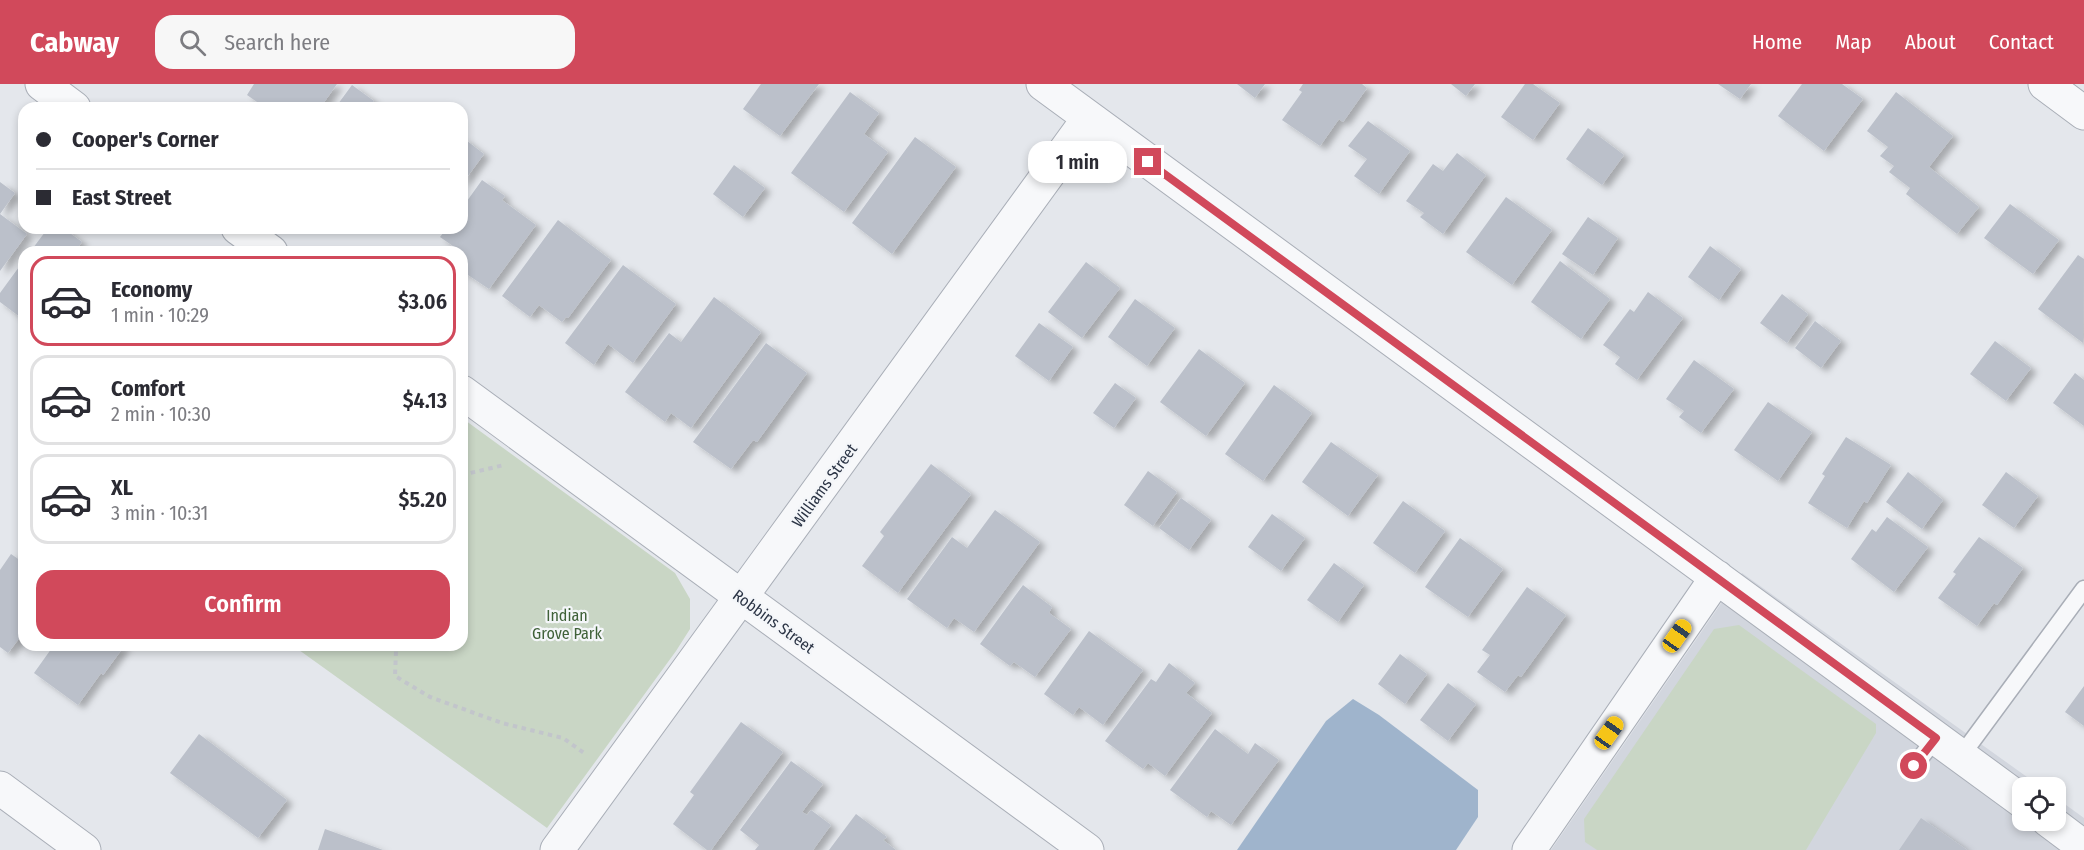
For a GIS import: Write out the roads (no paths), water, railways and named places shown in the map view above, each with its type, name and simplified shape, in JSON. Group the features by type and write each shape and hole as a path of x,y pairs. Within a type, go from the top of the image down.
{"street":[{"path":"42,84 66,102"},
{"path":"1043,84 2012,794"},
{"path":"2045,84 2084,113"},
{"name":"Williams Street","path":"557,850 1089,118"},
{"path":"246,234 263,246"},
{"name":"Robbins Street","path":"468,396 1087,850"},
{"path":"1528,850 1717,577"},
{"path":"0,788 84,850"},
{"path":"2063,831 2084,847"}],"lane":[{"path":"1914,766 1949,747 2084,589"}],"water":[{"path":"1353,699 1379,715 1478,790 1478,817 1456,850 1237,850 1326,721"}],"park label":[{"name":"Indian Grove Park","path":"567,624"}]}
